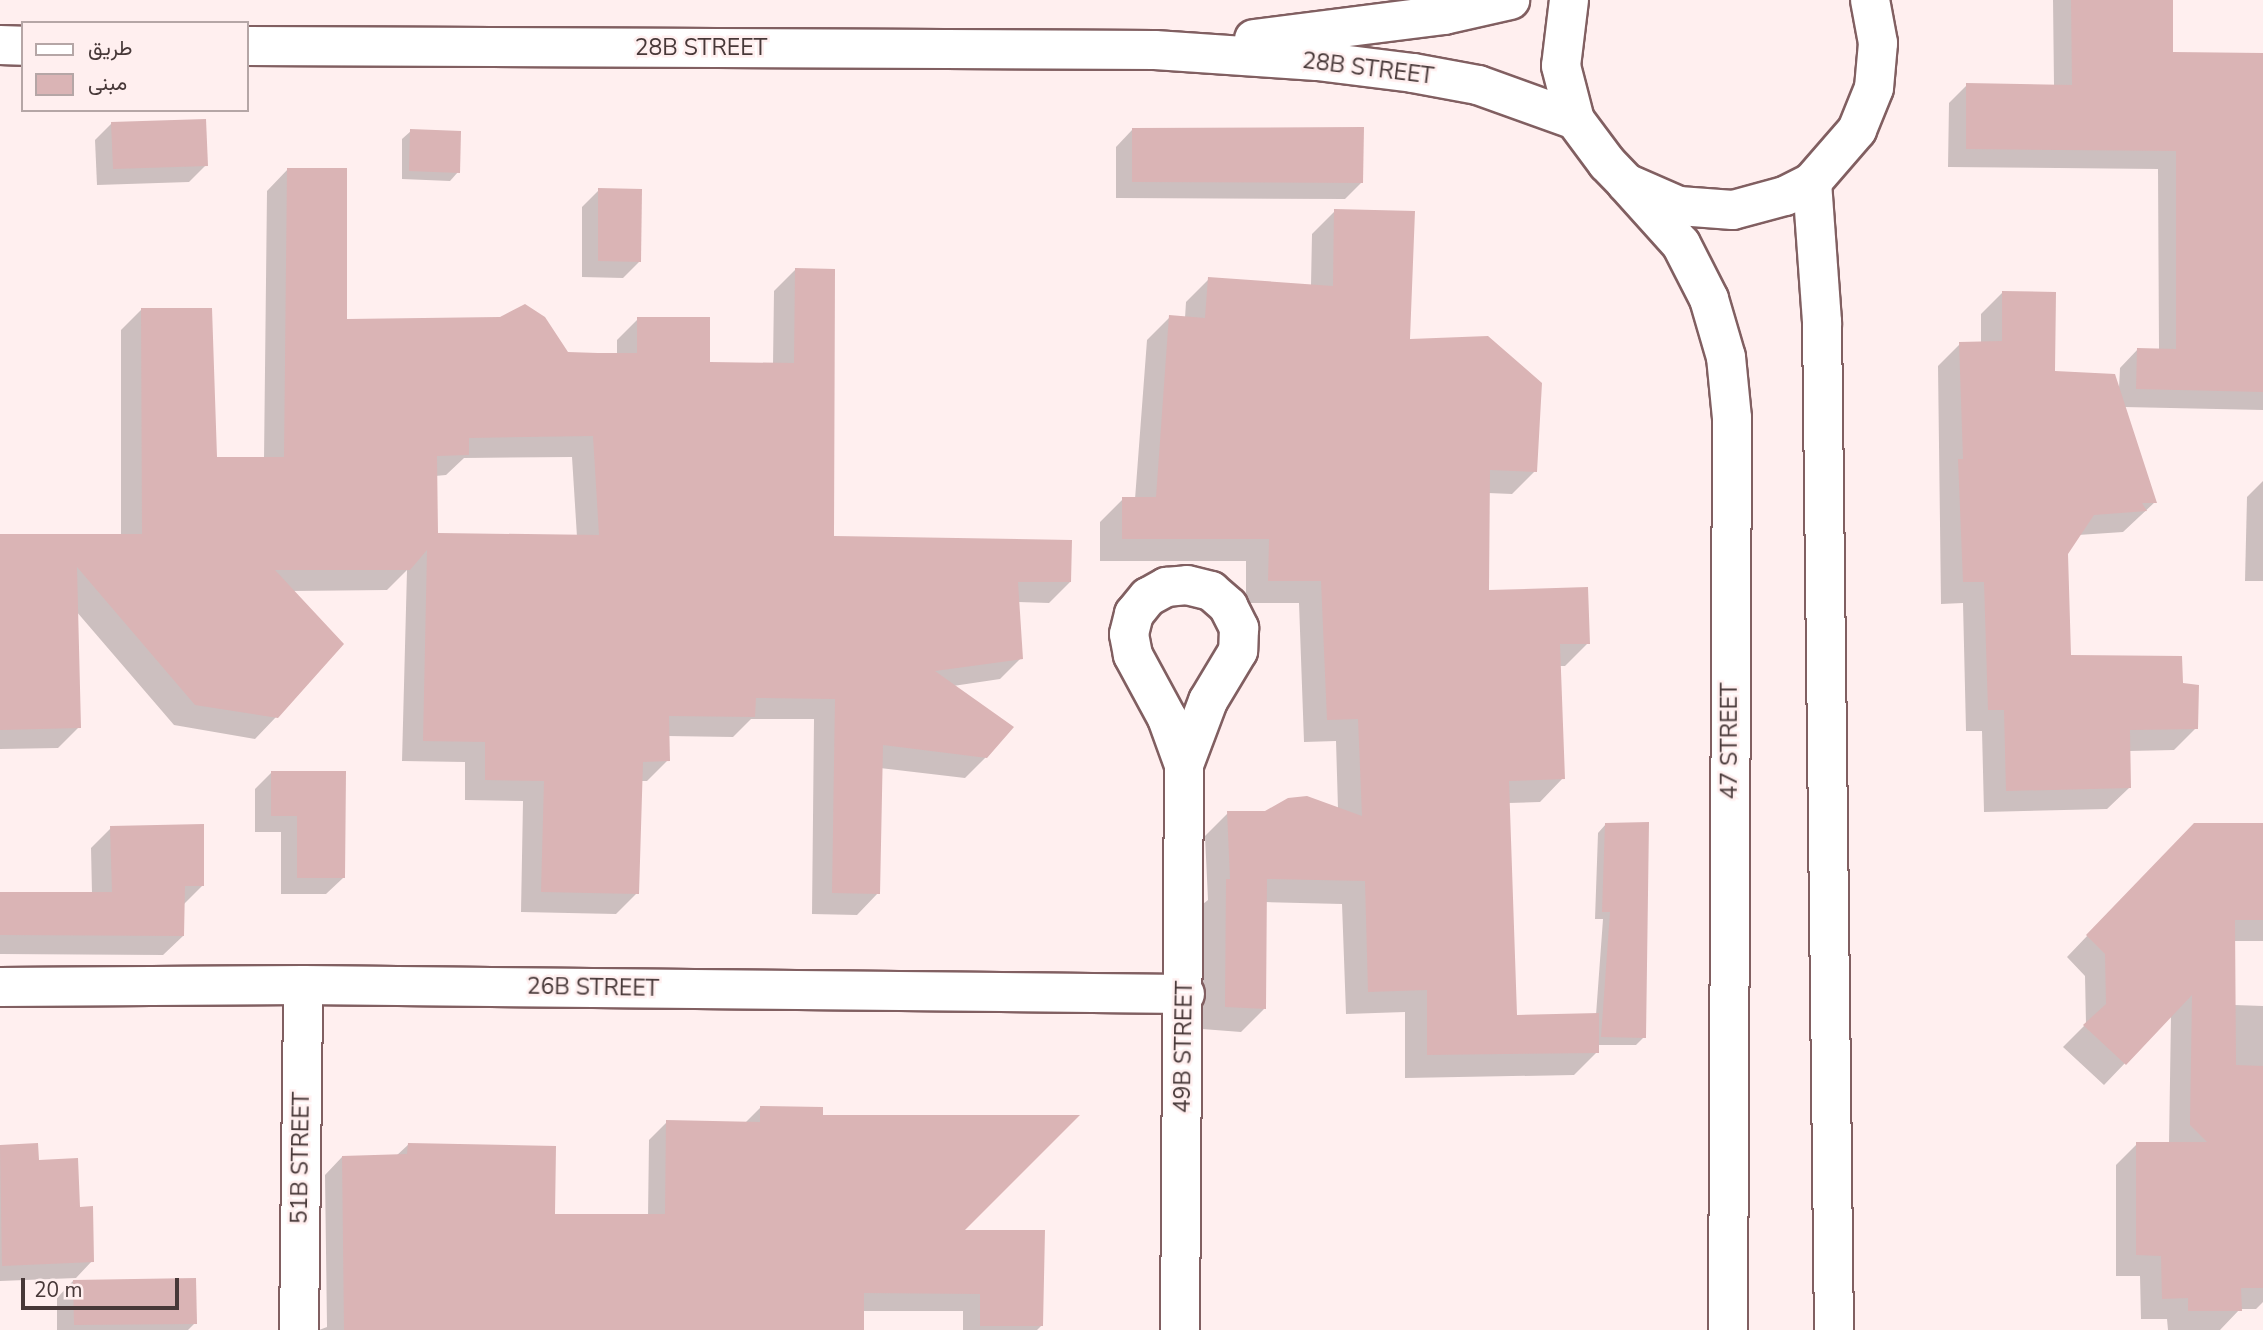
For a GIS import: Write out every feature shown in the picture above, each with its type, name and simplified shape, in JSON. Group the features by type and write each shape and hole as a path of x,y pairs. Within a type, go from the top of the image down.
{"street":[{"name":"28B STREET","path":"1155,50 1359,28 1510,0"},
{"path":"1569,0 1561,66 1575,120"},
{"path":"1626,183 1679,206 1733,210 1785,196 1812,182 1857,131 1874,88 1878,43 1870,0"},
{"path":"0,46 21,46"},
{"name":"28B STREET","path":"248,46 1155,50 1317,61 1413,73 1478,85 1575,120"},
{"name":"47 STREET","path":"1575,120 1626,183 1681,244 1709,299 1726,357 1732,418 1728,1330"},
{"path":"1812,182 1822,322 1834,1330"},
{"name":"49B STREET","path":"1180,1330 1185,994 1184,765"},
{"name":"26B STREET","path":"0,987 303,985 1185,994"},
{"name":"51B STREET","path":"299,1330 303,985"}],"building":[{"path":"2071,0 2173,0 2173,52 2263,53 2263,392 2136,389 2137,348 2176,349 2176,151 1966,149 1966,83 2072,85"},
{"path":"206,119 208,166 113,169 111,122"},
{"path":"1364,127 1363,183 1132,182 1132,128"},
{"path":"410,129 461,131 460,173 409,171"},
{"path":"287,168 347,168 347,319 500,317 525,304 545,317 568,352 637,353 637,317 710,317 710,362 794,363 795,268 835,269 834,536 1072,540 1071,582 1018,582 1023,659 935,671 1014,727 987,758 883,745 880,894 832,893 835,699 756,698 755,717 669,716 670,761 643,762 639,894 541,892 544,781 485,780 485,742 423,741 427,550 410,570 275,570 344,644 278,718 195,705 77,567 81,728 0,730 0,534 142,534 141,308 212,308 217,457 284,457","holes":["593,436 599,535 438,533 437,456 469,455 469,438"]},
{"path":"598,188 642,189 641,262 598,261"},
{"path":"1334,209 1415,211 1410,339 1488,336 1542,383 1537,472 1490,470 1489,590 1588,587 1590,644 1560,644 1565,779 1509,781 1517,1015 1599,1013 1599,1053 1427,1055 1427,990 1368,992 1365,881 1267,879 1266,1009 1225,1007 1226,879 1230,879 1227,811 1265,811 1288,798 1307,796 1362,816 1358,719 1327,720 1321,581 1268,581 1269,539 1122,539 1122,497 1156,497 1169,315 1205,318 1208,277 1333,286"},
{"path":"2002,291 2056,292 2055,371 2115,374 2157,503 2142,503 2147,511 2094,515 2068,554 2071,655 2182,656 2183,683 2199,685 2198,729 2130,730 2131,788 2006,791 2004,710 1988,710 1984,582 1963,582 1958,459 1963,459 1959,342 2002,341"},
{"path":"271,771 346,771 345,878 297,878 297,816 271,816"},
{"path":"1649,822 1646,1038 1601,1037 1610,912 1602,912 1605,823"},
{"path":"2194,823 2263,823 2263,920 2235,920 2236,1065 2263,1066 2263,1288 2241,1288 2242,1311 2188,1311 2188,1298 2162,1299 2161,1256 2136,1255 2136,1142 2207,1142 2190,1125 2192,995 2126,1065 2083,1025 2106,1004 2105,954 2086,935"},
{"path":"204,824 204,886 185,886 184,936 0,935 0,892 112,892 110,826"},
{"path":"760,1106 823,1107 823,1115 1080,1115 965,1230 1045,1230 1043,1326 980,1326 980,1294 864,1293 864,1330 344,1330 342,1156 407,1154 408,1143 556,1146 555,1214 665,1214 666,1120 760,1122"},
{"path":"38,1143 39,1160 78,1158 80,1207 93,1206 94,1262 2,1266 0,1145"},
{"path":"196,1278 197,1324 74,1325 73,1280"}]}
